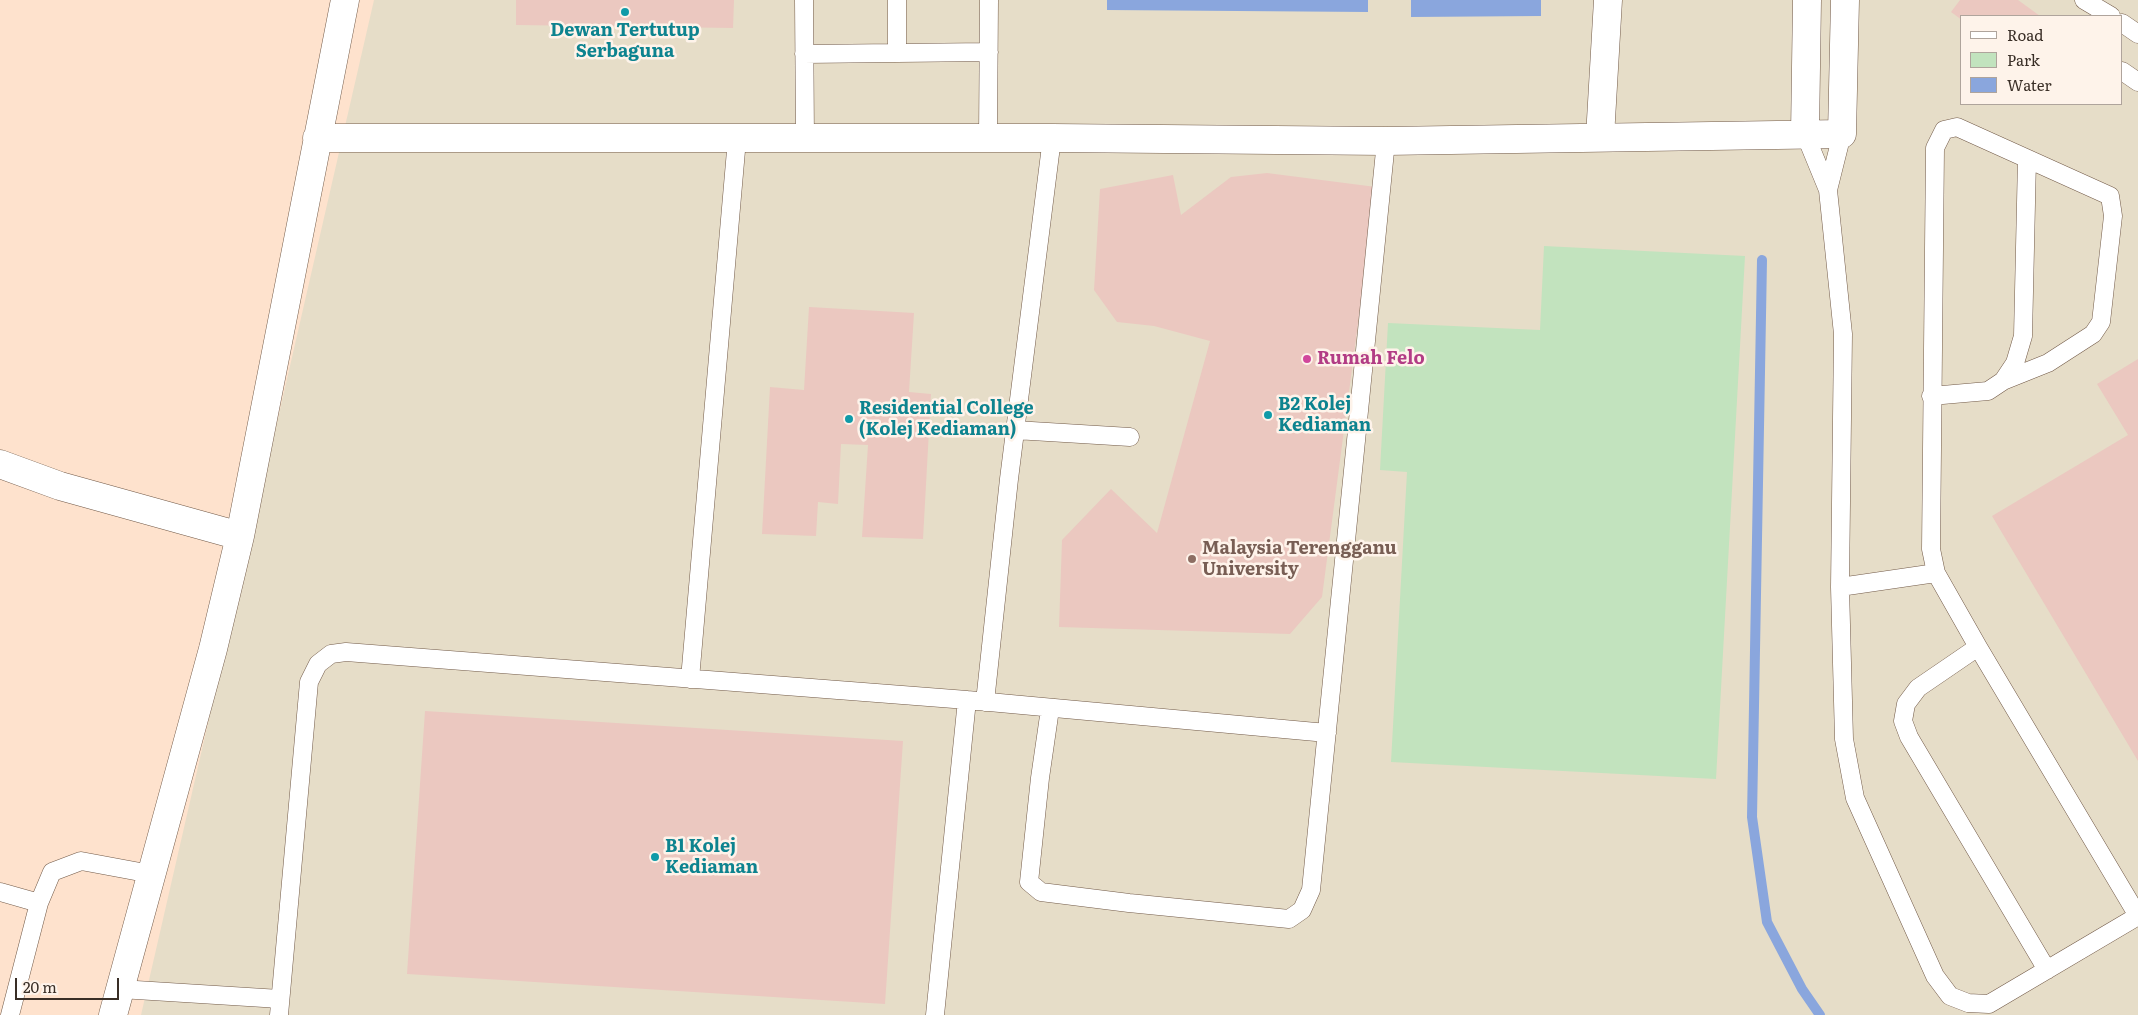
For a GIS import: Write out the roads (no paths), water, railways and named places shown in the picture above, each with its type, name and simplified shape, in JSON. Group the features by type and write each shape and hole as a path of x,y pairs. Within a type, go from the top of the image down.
{"street":[{"path":"113,1015 213,649 240,536 345,0"},
{"path":"1600,138 1608,0"},
{"path":"1805,134 1807,0"},
{"path":"317,138 1052,138 1386,141 1842,134 1845,0"},
{"path":"0,464 60,486 240,536"}],"lane":[{"path":"804,0 805,139"},
{"path":"897,0 897,53"},
{"path":"988,139 989,0"},
{"path":"2084,0 2107,15"},
{"path":"804,54 989,52"},
{"path":"2123,72 2138,82"},
{"path":"1805,134 1828,190 1843,334 1840,587 1844,739 1855,798 1935,976 1950,996 1968,1003 1989,1004 2138,916 1936,573 1931,550 1931,396 1934,148 1944,130 1957,127 2110,196 2113,216 2101,322 2093,334 2048,363 2003,381 1988,391 1931,396"},
{"path":"1828,190 1842,134"},
{"path":"985,702 1052,138"},
{"path":"690,679 737,139"},
{"path":"1050,709 1040,778 1029,882 1041,892 1289,919 1302,910 1311,890 1386,141"},
{"path":"2003,381 2015,363 2023,336 2028,159"},
{"path":"1016,430 1130,437"},
{"path":"1840,587 1936,573"},
{"path":"1978,647 1918,688 1906,704 1903,722 1909,738 2047,970"},
{"path":"120,989 280,1007 310,682 318,664 331,654 346,652 967,700 1327,733"},
{"path":"935,1015 967,700"},
{"path":"10,1015 40,903 52,872 81,861 152,874"},
{"path":"0,892 40,903"}],"water":[{"path":"1107,0 1368,0 1368,12 1107,10"},
{"path":"1411,0 1541,0 1541,16 1411,17"}],"waterway":[{"path":"1762,260 1752,817 1767,922 1802,989 1820,1015"}],"place":[{"name":"Dewan Tertutup Serbaguna","path":"625,12"},
{"name":"Rumah Felo","path":"1307,359"},
{"name":"B2 Kolej Kediaman","path":"1268,415"},
{"name":"Residential College (Kolej Kediaman)","path":"849,419"},
{"name":"Malaysia Terengganu University","path":"1192,559"},
{"name":"B1 Kolej Kediaman","path":"655,857"}]}
